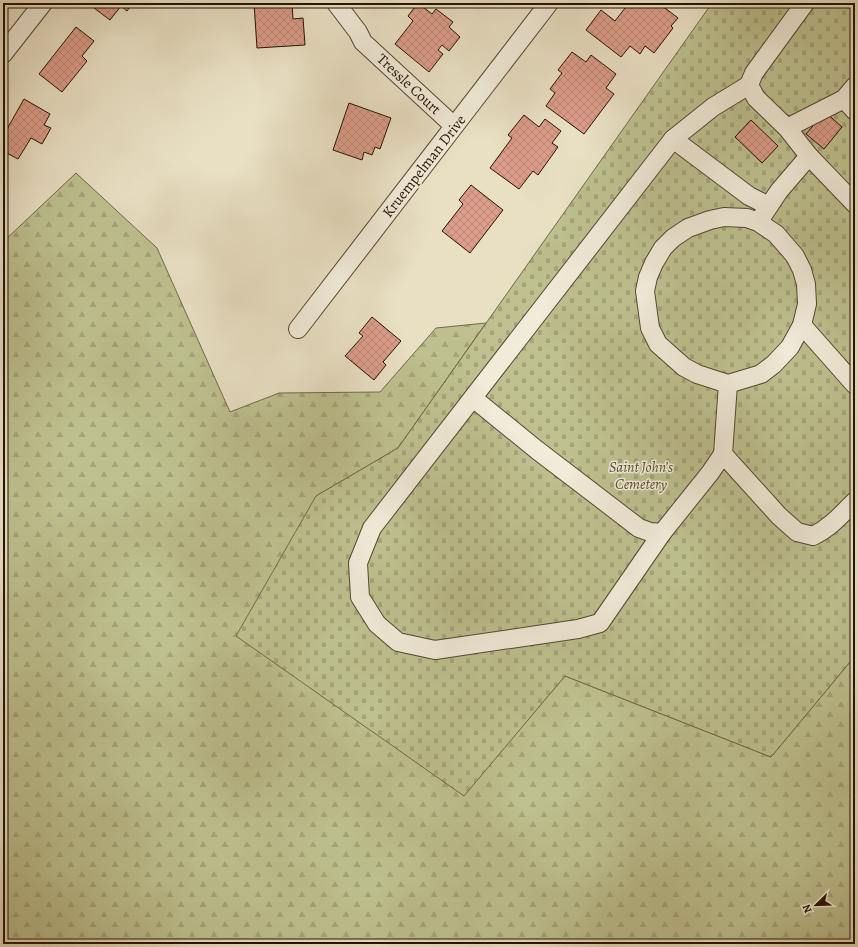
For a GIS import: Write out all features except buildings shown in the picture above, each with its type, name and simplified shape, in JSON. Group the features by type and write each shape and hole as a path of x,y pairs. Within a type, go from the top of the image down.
{"street":[{"path":"3,54 43,3"},
{"name":"Tressle Court","path":"336,3 358,32 363,42 454,126"},
{"name":"Kruempelman Drive","path":"298,329 549,3"},
{"path":"728,384 723,454 710,473 662,533 600,623 578,629 435,650 398,642 377,624 360,597 358,563 372,528 674,139 713,107 749,85 754,72 805,3"},
{"path":"749,85 756,98 787,128 808,156 855,204"},
{"path":"787,128 851,99"},
{"path":"674,139 749,196 769,206"},
{"path":"758,222 779,191 808,156"},
{"path":"724,217 747,218 758,222 776,234 794,256 802,270 806,284 807,304 802,325 790,347 774,364 761,374 728,384 697,374 684,367 658,344 650,328 645,291 648,277 663,248 673,238 688,228 710,220 724,217"},
{"path":"802,325 855,385"},
{"path":"473,398 639,528 650,532 662,533"},
{"path":"723,454 779,516 797,532 813,536 822,532 832,524 855,500"}],"green space":[{"name":"Saint John’s Cemetery","path":"712,3 855,3 855,656 771,757 565,676 464,796 236,636 316,496 398,448"},
{"path":"76,173 157,248 230,412 279,393 380,392 436,328 486,323 398,448 316,496 463,796 565,676 771,757 855,656 855,944 3,944 3,242"}]}
